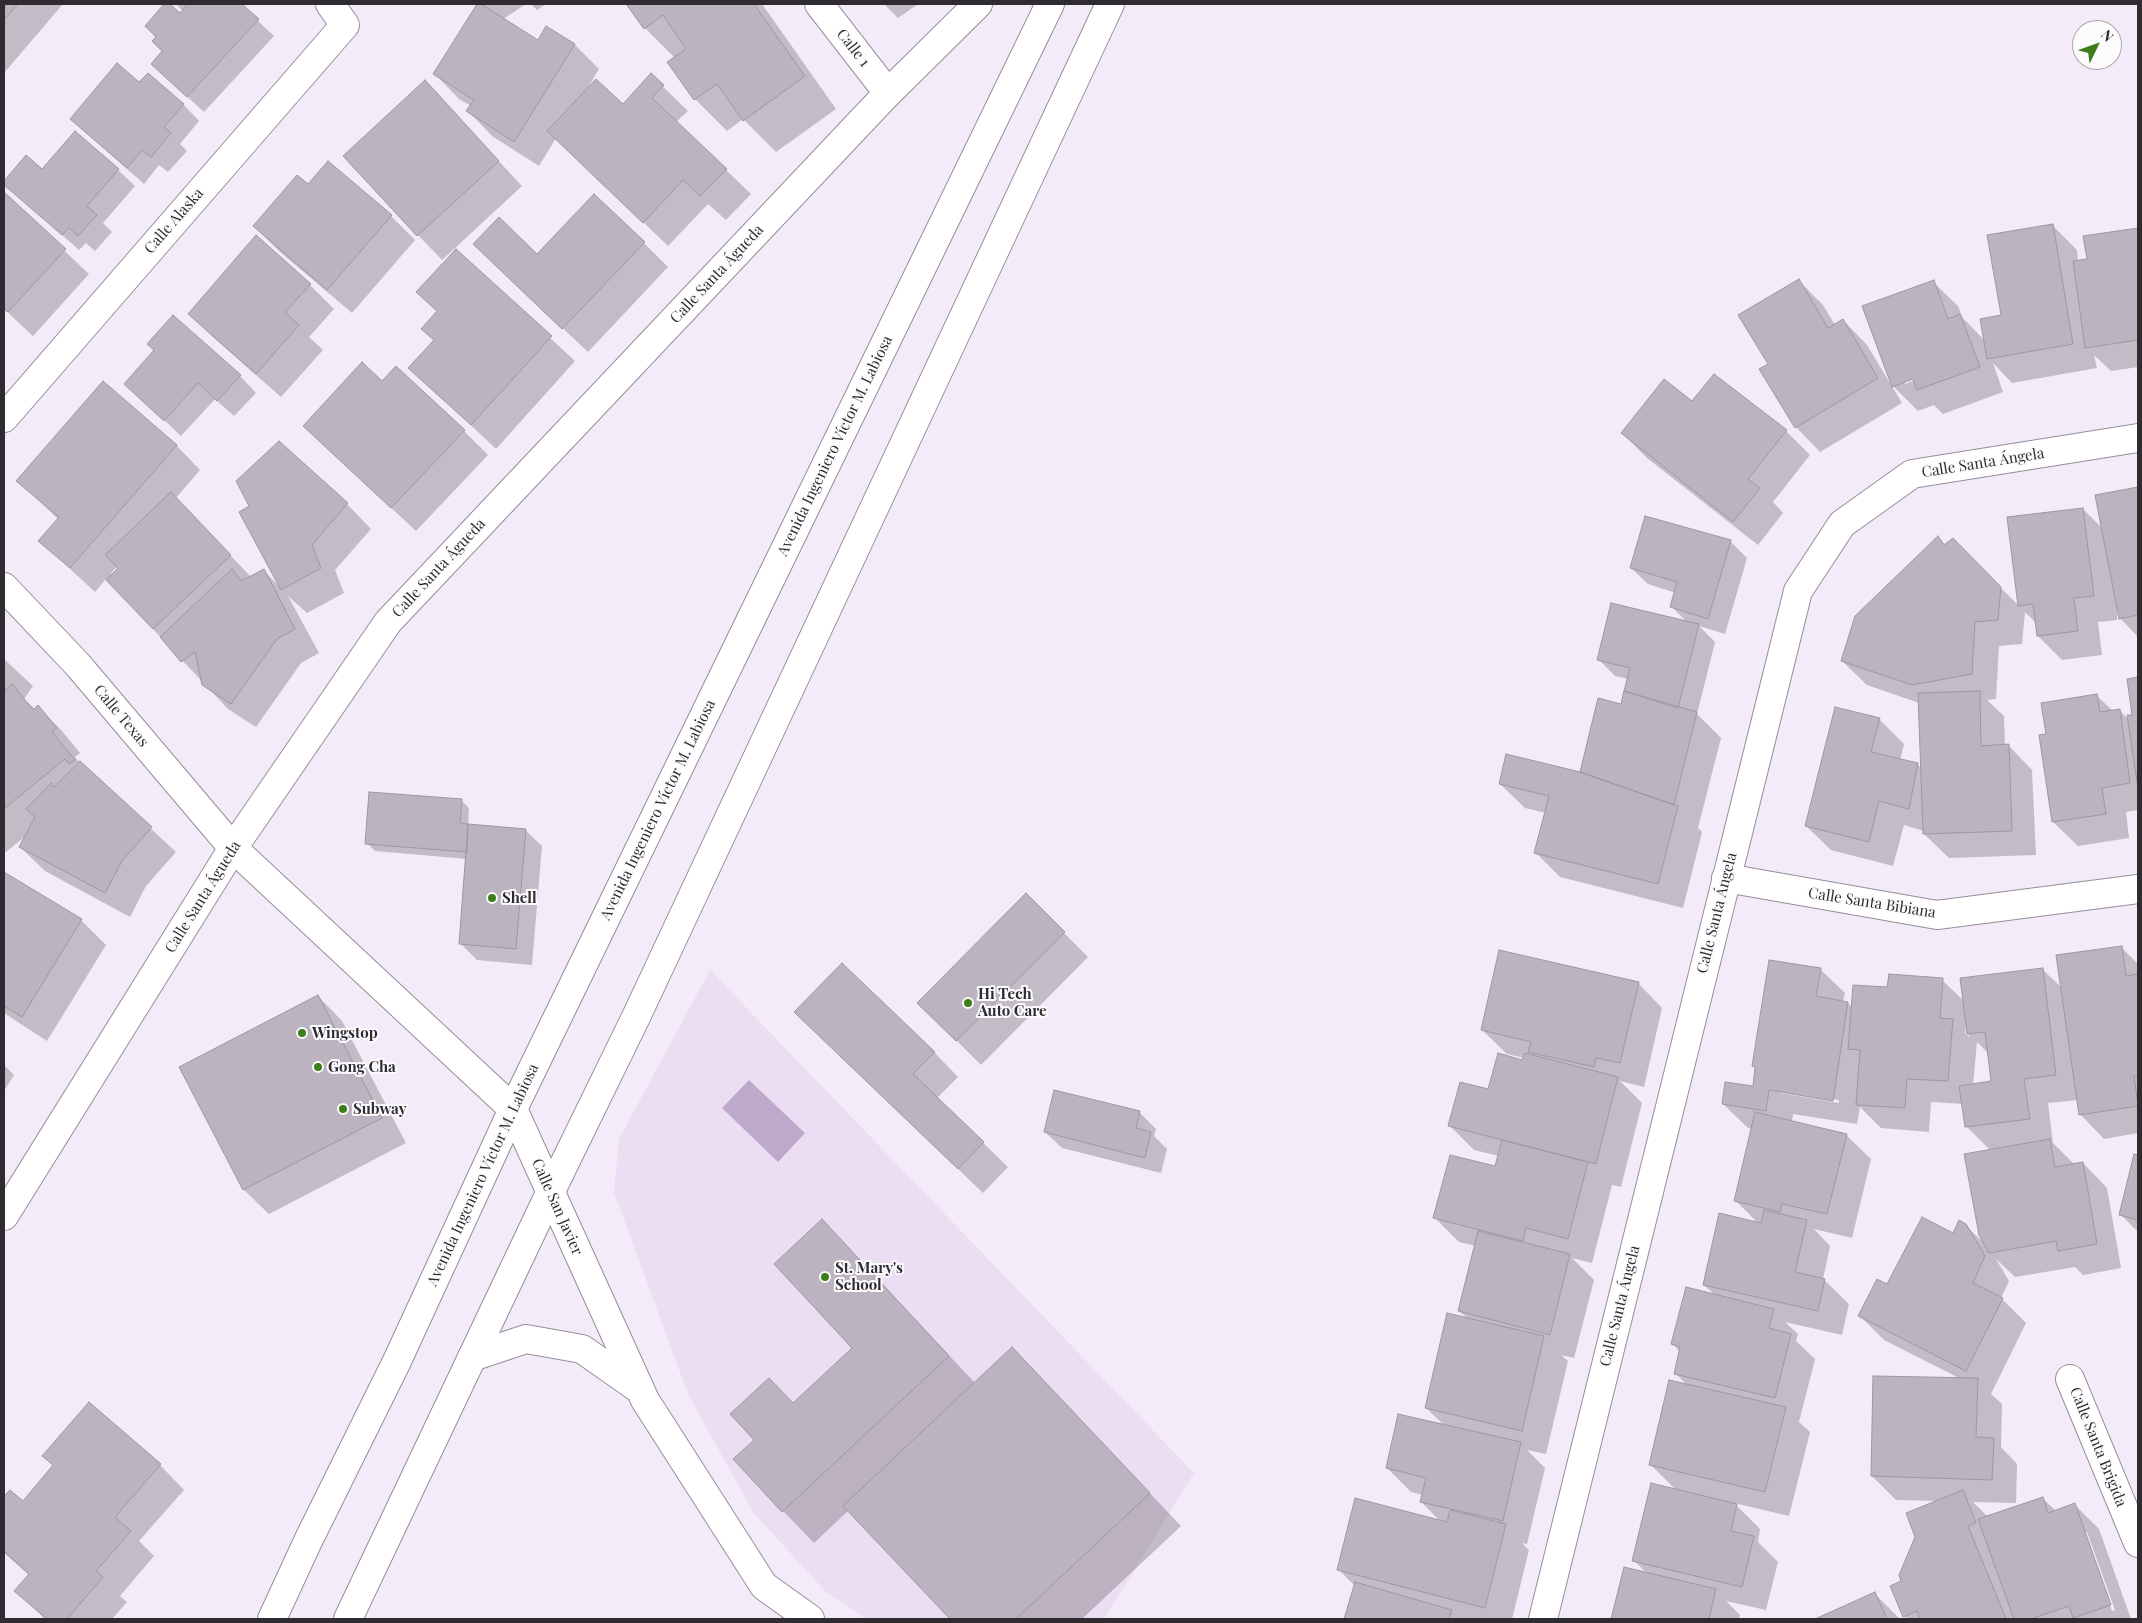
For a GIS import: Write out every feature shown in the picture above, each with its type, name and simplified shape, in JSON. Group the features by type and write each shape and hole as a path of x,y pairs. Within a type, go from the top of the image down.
{"street":[{"name":"Calle 1","path":"818,4 888,93"},
{"name":"Calle Santa Águeda","path":"4,1216 233,848 388,622 888,93 978,4"},
{"name":"Avenida Ingeniero Víctor M. Labiosa","path":"272,1619 308,1540 397,1361 513,1109 1050,4"},
{"path":"348,1619 550,1193 636,1017 1110,4"},
{"name":"Calle Alaska","path":"4,418 337,14"},
{"name":"Calle Santa Ángela","path":"1543,1619 1798,591 1842,524 1912,474 2138,438"},
{"name":"Calle Texas","path":"4,587 78,666 233,848"},
{"name":"Calle San Javier","path":"233,848 513,1109 645,1400 764,1586 810,1619"},
{"name":"Calle Santa Bibiana","path":"1726,878 1937,915 2138,889"},
{"path":"472,1357 526,1339 582,1349 641,1391"},
{"name":"Calle Santa Brigida","path":"2070,1379 2138,1544"}],"shaded area":[{"name":"St. Mary's School","path":"710,970 1194,1473 1104,1619 866,1619 825,1591 753,1512 688,1394 614,1192 619,1139"},
{"path":"749,1080 805,1133 778,1162 722,1108"}],"building":[{"path":"4,4 18,4 4,20"},
{"path":"164,4 170,4 180,13 188,4 242,4 259,19 187,97 151,64 162,51 152,41 156,37 145,26"},
{"path":"477,4 481,4 538,40 546,26 575,44 514,142 466,111 474,100 433,74"},
{"path":"626,4 754,4 805,76 743,121 717,84 694,100 667,62 686,49 663,15 644,29"},
{"path":"117,63 139,82 148,73 184,104 164,127 171,133 151,157 142,150 127,168 70,119"},
{"path":"651,73 664,85 652,98 727,169 700,196 683,180 643,223 547,131 596,79 623,104"},
{"path":"425,80 499,161 417,236 343,156"},
{"path":"75,131 119,169 87,206 97,215 78,236 69,228 62,235 4,185 4,181 26,155 42,169"},
{"path":"328,161 392,215 327,290 253,226 297,175 308,184"},
{"path":"4,192 66,249 8,312 4,309"},
{"path":"594,194 645,242 562,329 473,244 499,217 537,254"},
{"path":"2053,224 2073,344 1987,359 1980,319 2001,315 1987,235"},
{"path":"2138,228 2138,340 2085,348 2073,261 2087,259 2083,236"},
{"path":"256,235 311,284 285,312 299,325 256,374 188,314"},
{"path":"456,249 552,336 471,425 408,368 434,340 421,329 437,311 416,292"},
{"path":"1799,279 1828,328 1843,319 1878,378 1795,428 1759,369 1768,364 1738,315"},
{"path":"1934,280 1948,319 1960,314 1980,367 1917,390 1913,379 1892,387 1862,306"},
{"path":"173,315 241,375 217,401 198,383 164,421 124,384 154,350 147,344"},
{"path":"362,362 382,381 396,366 465,430 391,508 303,426"},
{"path":"1714,374 1787,430 1748,479 1760,488 1733,522 1621,433 1664,379 1692,401"},
{"path":"103,381 177,445 70,568 38,541 59,517 16,481"},
{"path":"279,441 348,503 312,545 321,568 281,590 239,512 249,506 236,481"},
{"path":"2138,487 2138,615 2119,619 2095,495"},
{"path":"171,492 231,555 153,629 106,580 118,568 105,555"},
{"path":"2083,508 2094,596 2074,598 2078,631 2037,636 2033,604 2018,606 2007,517"},
{"path":"1645,516 1731,540 1708,619 1670,607 1677,582 1630,568"},
{"path":"1938,536 1944,545 1953,538 2001,587 1998,620 1975,622 1972,674 1912,685 1841,661 1855,616"},
{"path":"232,569 241,581 264,569 295,629 277,639 231,704 202,685 195,652 181,662 160,637"},
{"path":"1611,603 1699,624 1678,708 1624,691 1630,668 1597,660"},
{"path":"2138,677 2138,788 2127,715 2132,715 2127,679"},
{"path":"12,684 33,710 38,705 57,728 52,732 75,760 69,764 65,759 4,809 4,691"},
{"path":"1624,691 1697,712 1674,805 1580,772 1598,698 1621,704"},
{"path":"1980,691 1981,746 2009,744 2012,831 1923,834 1918,693"},
{"path":"2097,694 2100,712 2120,709 2130,783 2102,788 2106,814 2052,822 2039,735 2046,734 2041,703"},
{"path":"1835,707 1880,718 1871,752 1918,763 1909,809 1879,801 1869,842 1805,826"},
{"path":"1506,754 1580,772 1678,806 1658,884 1534,853 1549,796 1499,784"},
{"path":"80,761 152,827 122,861 105,893 19,847 35,817 26,809 51,783 54,787"},
{"path":"369,792 462,799 460,823 468,824 467,852 365,844"},
{"name":"Shell","path":"468,824 526,829 516,949 459,944"},
{"path":"4,872 82,919 22,1017 4,1006"},
{"path":"1026,893 1065,932 956,1041 917,1003"},
{"path":"2122,946 2126,976 2138,974 2138,1076 2134,1076 2138,1106 2079,1115 2056,955"},
{"path":"1499,950 1639,982 1620,1063 1596,1058 1594,1067 1528,1052 1531,1042 1481,1030"},
{"path":"1769,960 1821,968 1816,996 1848,1002 1833,1101 1769,1090 1766,1111 1722,1104 1725,1082 1753,1086 1755,1067 1752,1066"},
{"path":"842,963 935,1052 913,1074 984,1142 958,1169 794,1012"},
{"path":"2043,968 2056,1075 2024,1079 2030,1119 1965,1127 1959,1086 1991,1081 1985,1032 1967,1034 1960,978"},
{"path":"1889,974 1943,978 1940,1018 1953,1019 1948,1081 1907,1079 1905,1108 1856,1105 1860,1050 1848,1049 1853,985 1887,987"},
{"path":"318,995 382,1118 243,1190 179,1067"},
{"path":"1498,1053 1522,1060 1525,1053 1618,1077 1596,1164 1448,1126 1460,1082 1488,1089"},
{"path":"1054,1090 1140,1111 1136,1128 1151,1132 1145,1158 1044,1132"},
{"path":"1755,1112 1847,1134 1827,1214 1782,1204 1780,1212 1734,1201"},
{"path":"2050,1139 2055,1167 2083,1162 2097,1244 2058,1251 2056,1241 1989,1253 1979,1235 1964,1154"},
{"path":"1502,1140 1588,1162 1568,1239 1526,1228 1523,1241 1433,1218 1450,1155 1495,1166"},
{"path":"2134,1154 2138,1155 2138,1220 2119,1215"},
{"path":"1764,1210 1807,1220 1795,1272 1825,1279 1818,1311 1703,1285 1719,1213 1761,1223"},
{"path":"1922,1217 1953,1233 1959,1220 1966,1224 1985,1256 1973,1283 2003,1298 1966,1371 1858,1316 1877,1279 1887,1284"},
{"path":"822,1219 949,1356 782,1512 733,1459 754,1440 730,1414 769,1378 793,1403 852,1348 774,1264"},
{"path":"1478,1231 1570,1254 1550,1335 1458,1311"},
{"path":"1686,1287 1774,1309 1769,1328 1791,1334 1775,1398 1674,1374 1680,1347 1671,1344"},
{"path":"1447,1313 1544,1336 1522,1431 1425,1408"},
{"path":"1012,1347 1150,1493 1016,1619 950,1619 843,1506"},
{"path":"1873,1376 1978,1378 1976,1437 1994,1438 1992,1480 1871,1476"},
{"path":"1669,1380 1786,1407 1765,1492 1649,1465"},
{"path":"89,1402 161,1464 115,1517 131,1531 96,1571 103,1577 67,1619 47,1619 14,1591 29,1574 4,1551 4,1496 10,1490 23,1501 53,1465 42,1456"},
{"path":"1398,1414 1521,1442 1503,1521 1420,1502 1426,1478 1386,1468"},
{"path":"1651,1483 1737,1504 1731,1531 1754,1536 1742,1587 1632,1561"},
{"path":"1963,1490 1976,1523 1968,1526 2006,1619 1920,1619 1917,1611 1903,1617 1890,1586 1901,1581 1899,1575 1915,1537 1906,1513"},
{"path":"2043,1497 2048,1513 2075,1503 2111,1605 2073,1618 2069,1606 2031,1619 2014,1619 1978,1519"},
{"path":"1355,1498 1447,1522 1450,1510 1506,1524 1485,1608 1337,1570"},
{"path":"1624,1567 1716,1589 1709,1619 1611,1619"},
{"path":"1355,1582 1452,1610 1449,1619 1344,1619"},
{"path":"1875,1592 1887,1619 1815,1619"}],"place":[{"name":"Shell","path":"492,898"},
{"name":"Hi Tech Auto Care","path":"968,1003"},
{"name":"Wingstop","path":"302,1033"},
{"name":"Gong Cha","path":"318,1067"},
{"name":"Subway","path":"343,1109"},
{"name":"St. Mary's School","path":"825,1277"}]}
